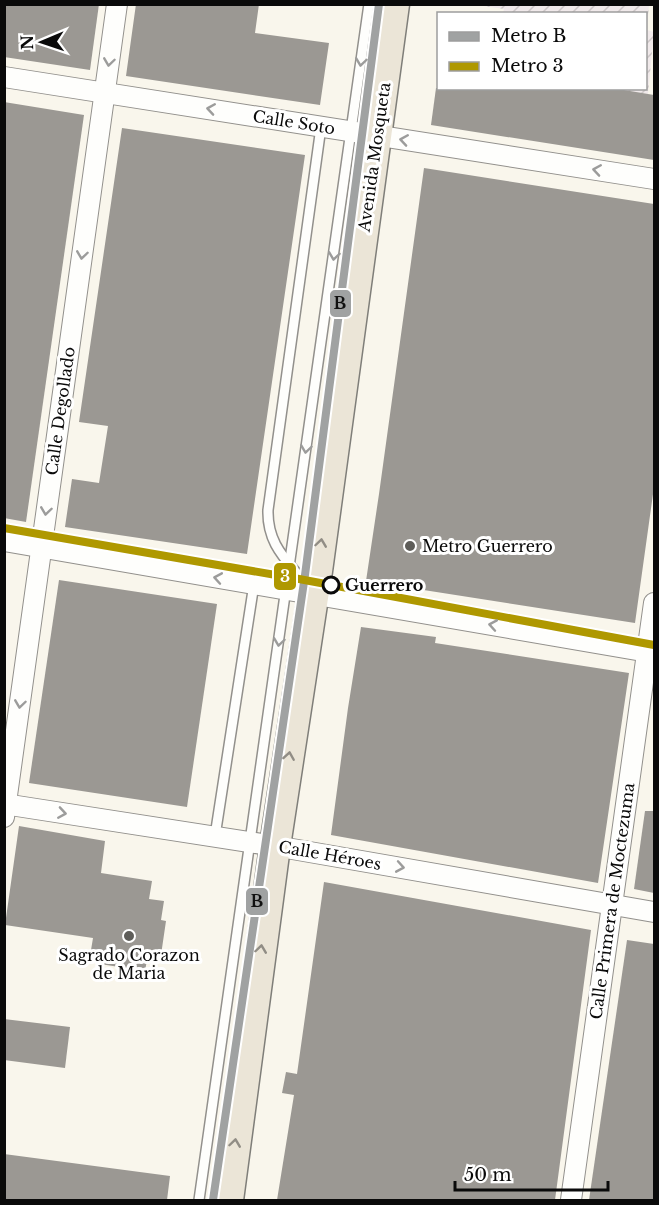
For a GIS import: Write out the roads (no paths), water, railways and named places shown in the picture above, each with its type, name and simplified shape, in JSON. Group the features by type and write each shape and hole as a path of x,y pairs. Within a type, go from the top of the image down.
{"main road":[{"name":"Avenida Mosqueta","path":"228,1200 263,844 364,133 394,4"}],"street":[{"name":"Calle Degollado","path":"5,808 117,4"},
{"name":"Calle Soto","path":"4,76 654,179"},
{"path":"4,541 651,653"},
{"name":"Calle Primera de Moctezuma","path":"571,1200 611,904 651,653 654,603"},
{"name":"Calle Héroes","path":"5,808 215,836 654,912"}],"lane":[{"path":"300,592 290,564 364,133 369,4"},
{"path":"300,592 290,564 273,542 267,527 321,127"},
{"path":"215,836 254,584"},
{"path":"199,1200 263,844"}],"metro line":[{"name":"B","path":"213,1200 305,575 379,4"},
{"name":"3","path":"4,528 299,579 654,645"}],"place":[{"name":"Metro Guerrero","path":"410,546"},
{"name":"Guerrero","path":"331,585"},
{"name":"Sagrado Corazon de Maria","path":"129,936"}]}
